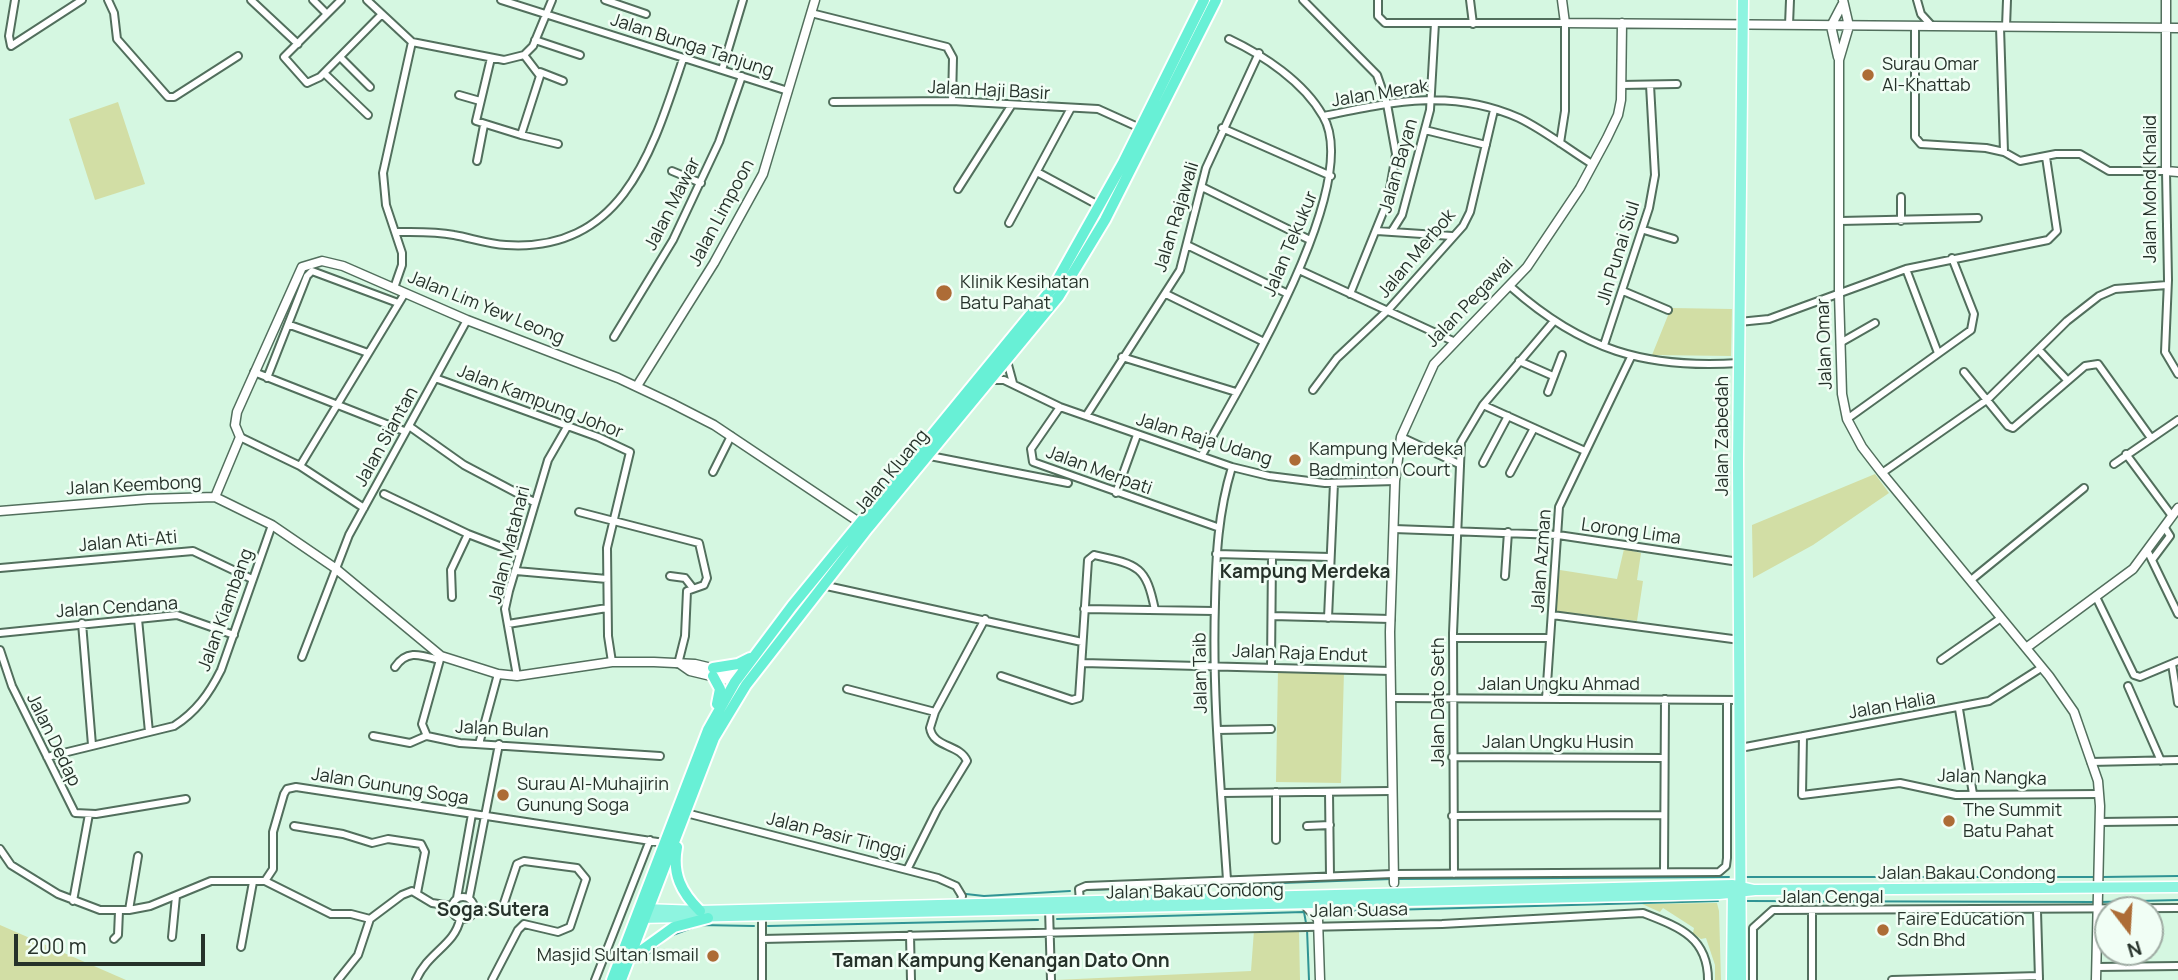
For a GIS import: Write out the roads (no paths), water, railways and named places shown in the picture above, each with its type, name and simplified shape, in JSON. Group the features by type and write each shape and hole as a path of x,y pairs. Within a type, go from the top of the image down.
{"highway":[{"name":"Jalan Kluang","path":"612,980 679,830 714,738 760,650 864,525 1054,286 1100,206 1204,0"},
{"name":"Jalan Kluang","path":"621,980 664,843 708,730 743,680 822,585 864,525 930,456 1075,273 1216,0"},
{"path":"1140,128 1148,126 1161,103 1167,98"},
{"path":"708,730 720,695 713,672 738,664 760,650"},
{"path":"629,960 674,927 704,915 677,879 675,858 679,830"}],"main road":[{"name":"Jalan Zabedah","path":"1737,889 1743,0"},
{"name":"Jalan Bakau Condong","path":"2123,896 2178,887"},
{"name":"Jalan Bakau Condong","path":"641,914 762,918 1049,907 1566,907 1719,894 1737,889"},
{"name":"Jalan Bakau Condong","path":"704,915 961,903 1049,907 1080,901 1410,892 1737,889 2094,900"},
{"path":"1732,980 1737,889"},
{"path":"1737,889 1741,980"},
{"path":"1719,894 1727,907 1732,953"}],"street":[{"path":"15,0 9,36 9,44 14,46 82,0"},
{"path":"108,0 114,13 117,39 168,97 174,97 238,56"},
{"path":"251,0 298,44"},
{"path":"313,0 327,14"},
{"path":"341,0 284,57 307,83 313,82 324,73 382,14"},
{"path":"367,0 412,42 504,60 524,55 535,40 552,0"},
{"name":"Jalan Bunga Tanjung","path":"501,0 788,91"},
{"path":"605,0 646,14"},
{"path":"722,70 743,0"},
{"name":"Jalan Limpoon","path":"637,386 714,263 763,174 815,0"},
{"path":"1303,0 1377,75 1387,104 1396,154 1395,169 1377,231 1350,294"},
{"path":"1378,0 1378,16 1385,23 2178,28"},
{"path":"1470,0 1473,24"},
{"path":"1560,143 1565,111 1562,0"},
{"path":"1789,25 1790,0"},
{"path":"1917,0 1921,14 1932,26"},
{"path":"2004,152 2003,27 2007,0"},
{"name":"Jalan Mohd Khalid","path":"2166,0 2165,352 2178,374"},
{"path":"1831,26 1843,2"},
{"path":"1843,2 1849,26"},
{"path":"811,13 947,47 953,58 952,101"},
{"name":"Jalan Bayan","path":"1392,231 1402,215 1433,98 1435,23"},
{"name":"Jalan Pegawai","path":"1393,878 1390,790 1391,619 1395,481 1401,437 1434,363 1453,341 1511,287 1563,214 1592,164 1618,115 1622,23"},
{"name":"Jalan Omar","path":"1831,26 1839,60 1839,367 1847,419 1882,473 2026,648 2072,709 2099,794 2098,896"},
{"name":"Jalan Omar","path":"1839,60 1849,26"},
{"path":"1915,26 1917,141 1925,145 2004,152 2020,161 2080,154 2109,171 2178,172"},
{"name":"Jalan Tekukur","path":"1202,455 1299,270 1331,176 1332,151 1324,117 1303,92 1259,53 1229,39"},
{"path":"535,40 580,55"},
{"path":"394,288 402,265 384,195 383,173 412,42"},
{"name":"Jalan Rajawali","path":"1086,416 1180,270 1202,187 1222,128 1259,53"},
{"path":"524,55 540,72 563,81"},
{"path":"340,57 370,87"},
{"path":"491,58 476,121 558,144"},
{"path":"395,232 431,232 506,245 538,244 591,225 614,207 632,186 664,114 683,59"},
{"path":"521,135 540,72"},
{"path":"324,73 368,115"},
{"name":"Jalan Mawar","path":"614,337 673,240 701,183 742,76"},
{"path":"1621,85 1677,84"},
{"name":"Jln Punai Siul","path":"1604,345 1644,230 1655,175 1650,85"},
{"path":"459,95 480,100"},
{"name":"Jalan Merak","path":"1324,117 1433,98 1464,102 1519,118 1592,164"},
{"name":"Jalan Haji Basir","path":"833,102 952,101 1098,109 1140,128"},
{"path":"958,189 1012,106"},
{"path":"1009,223 1071,108"},
{"name":"Jalan Merbok","path":"1312,390 1337,358 1389,309 1468,218 1494,110"},
{"path":"477,161 484,125"},
{"path":"1222,128 1331,176"},
{"path":"1425,130 1486,145"},
{"path":"1739,322 1769,319 1906,269 2054,237 2057,231 2046,157"},
{"path":"672,171 701,183"},
{"path":"1037,172 1100,206"},
{"path":"1202,187 1310,240"},
{"path":"1901,197 1901,220"},
{"path":"1840,221 1978,218"},
{"path":"1644,230 1674,239"},
{"path":"1377,231 1452,236"},
{"path":"1187,245 1286,293"},
{"path":"1847,419 1972,330 1975,322 1952,258"},
{"name":"Jalan Lim Yew Leong","path":"215,498 240,438 235,425 237,412 254,372 302,267 322,261 333,263 467,320 637,386 731,436 864,525"},
{"path":"1906,269 1938,353"},
{"path":"1299,270 1389,309 1453,341"},
{"path":"267,378 307,276 312,271 398,303"},
{"path":"1882,473 1988,399 2067,321 2109,291 2167,285"},
{"path":"1511,287 1554,321 1631,357 1672,364 1739,363"},
{"path":"1623,291 1668,310"},
{"path":"300,466 405,293"},
{"path":"1166,294 1262,341"},
{"name":"Jalan Siantan","path":"302,657 335,568 364,508 467,320"},
{"name":"Jalan Dato Seth","path":"1454,874 1453,638 1455,530 1461,442 1483,405 1554,321"},
{"path":"1840,343 1875,323"},
{"path":"290,325 368,353"},
{"path":"2039,349 2067,380"},
{"path":"1548,392 1562,355"},
{"path":"1122,357 1236,392"},
{"name":"Jalan Azman","path":"1546,699 1562,496 1631,357"},
{"path":"1007,361 1013,383"},
{"path":"1519,361 1553,376"},
{"path":"1964,372 2008,426 2013,428 2085,366 2098,364 2151,438"},
{"path":"254,372 407,428 464,465 534,502"},
{"name":"Jalan Kampung Johor","path":"435,378 568,427 631,454 612,522 607,579 612,662"},
{"path":"992,381 998,379 1013,383"},
{"name":"Jalan Raja Udang","path":"1013,383 1060,407 1232,467 1269,477 1334,484 1395,481"},
{"path":"1483,405 1585,451"},
{"name":"Jalan Merpati","path":"1060,407 1031,449 1033,462 1217,527"},
{"path":"1483,463 1508,416"},
{"path":"2114,464 2178,420"},
{"name":"Jalan Matahari","path":"517,676 505,609 548,460 568,427"},
{"path":"1510,472 1534,428"},
{"path":"1116,493 1137,435"},
{"path":"713,472 731,436"},
{"path":"1401,437 1459,464"},
{"path":"240,438 300,466 364,508"},
{"path":"2126,454 2172,516"},
{"path":"930,456 1068,483"},
{"name":"Jalan Taib","path":"1227,880 1217,730 1214,611 1217,527 1232,467"},
{"path":"1328,618 1334,484"},
{"path":"1971,580 2084,488"},
{"path":"384,494 468,534 520,554"},
{"name":"Jalan Keembong","path":"0,511 148,499 215,498 272,525 335,568 440,658"},
{"path":"2026,648 2097,598 2150,556 2178,508"},
{"path":"579,512 697,541 702,549 707,578 704,585 692,587 687,593 685,636 679,664"},
{"name":"Jalan Kiambang","path":"47,757 174,726 199,706 222,670 272,525"},
{"name":"Lorong Lima","path":"1394,529 1558,535 1738,562"},
{"path":"1505,576 1508,532"},
{"path":"452,597 451,570 468,534"},
{"name":"Jalan Ati-Ati","path":"0,568 193,551 252,579"},
{"path":"1216,554 1330,557"},
{"path":"1001,676 1076,700 1082,695 1082,642 1088,560 1094,555 1142,570 1149,581 1155,610"},
{"path":"2150,556 2178,614"},
{"path":"1271,665 1272,557"},
{"path":"516,570 607,579"},
{"path":"670,576 685,578 692,587"},
{"path":"822,585 1082,642"},
{"path":"2097,598 2134,675 2140,677 2175,663 2178,703"},
{"path":"508,624 607,608"},
{"path":"1084,609 1214,611"},
{"name":"Jalan Cendana","path":"0,633 177,615 234,635"},
{"path":"1552,615 1740,640"},
{"path":"1272,616 1391,619"},
{"path":"1941,660 2001,618"},
{"path":"138,619 149,732"},
{"path":"908,868 937,810 966,765 963,752 931,734 934,712 985,619"},
{"path":"82,623 92,745"},
{"path":"1453,638 1549,638"},
{"name":"Jalan Dedap","path":"0,650 12,686 70,808 75,813 89,814"},
{"path":"395,667 404,656 412,654 517,676 612,662 679,664 690,671 713,672 743,680"},
{"path":"426,736 422,724 440,658"},
{"name":"Jalan Raja Endut","path":"1083,663 1271,665 1391,671"},
{"name":"Jalan Halia","path":"1740,748 1959,709 1996,698 2041,668"},
{"path":"479,744 498,674"},
{"path":"2128,686 2161,761"},
{"path":"847,689 934,712"},
{"name":"Jalan Ungku Ahmad","path":"1392,698 1739,700"},
{"path":"1664,873 1665,699"},
{"path":"1080,901 1080,889 1086,886 1330,876 1393,878 1454,874 1719,872 1726,866 1727,858 1727,700"},
{"path":"1959,709 1973,794"},
{"path":"1217,730 1271,729"},
{"name":"Jalan Bulan","path":"373,736 410,743 426,736 449,742 660,756"},
{"name":"Jalan Nangka","path":"1803,736 1802,795 1900,783 1939,792 1973,794 2099,794"},
{"path":"474,911 469,898 499,744"},
{"name":"Jalan Ungku Husin","path":"1452,757 1664,758"},
{"path":"2091,762 2178,760"},
{"name":"Jalan Gunung Soga","path":"265,881 273,869 273,832 288,789 296,787 664,843"},
{"path":"1222,793 1390,790"},
{"path":"1276,792 1276,840"},
{"path":"1329,792 1330,876"},
{"path":"73,901 89,814 186,799"},
{"name":"Jalan Pasir Tinggi","path":"686,813 908,868 956,886 960,891 961,903"},
{"path":"460,919 453,913 452,906 457,898 472,814"},
{"path":"1452,816 1663,815"},
{"path":"2100,822 2178,821"},
{"path":"1307,826 1329,825"},
{"path":"294,826 343,834 372,843 388,839 421,844 425,852 417,893"},
{"path":"595,980 650,839"},
{"path":"0,849 11,865 85,907 128,910 176,896 211,881 265,881 331,914 351,914 370,919"},
{"path":"128,910 138,856"},
{"path":"474,911 490,911 503,906 513,870 517,864 524,861 577,868 586,880 570,927 558,932 524,924 518,930 492,980"},
{"path":"1393,878 1410,892"},
{"path":"1371,893 1393,878"},
{"path":"241,947 253,882"},
{"path":"338,980 358,955 370,919 402,894 412,891 432,903 452,906"},
{"path":"172,937 176,896"},
{"path":"457,898 469,898"},
{"name":"Jalan Cengal","path":"1753,980 1752,939 1757,922 1773,910 2037,911 2094,901"},
{"path":"1308,906 1316,923 1320,980"},
{"path":"1049,907 1051,980"},
{"name":"Jalan Suasa","path":"762,939 1316,923 1465,923 1566,907 1643,913 1664,921 1699,943 1708,964 1708,980"},
{"path":"114,939 118,935 119,911"},
{"path":"460,919 470,917 474,911"},
{"path":"1812,911 1812,980"},
{"path":"1892,980 2039,978 2037,911"},
{"path":"762,918 762,980"},
{"path":"416,980 426,960 453,937 460,919"},
{"path":"909,935 911,980"},
{"path":"2096,967 2178,966"},
{"name":"Jalan Omar","path":"2096,967 2096,980"}],"waterway":[{"path":"2102,877 2178,876"},
{"path":"1397,879 1729,877"},
{"path":"1745,877 2096,877"},
{"path":"1088,890 1392,879"},
{"path":"966,894 984,896 1070,891"},
{"path":"2164,900 2178,900"},
{"path":"1315,912 1718,901"},
{"path":"1746,901 2094,902"},
{"path":"1057,919 1304,912 1306,923"},
{"path":"768,926 1038,920"},
{"path":"670,936 700,925 754,926"},
{"path":"1307,929 1309,980"},
{"path":"646,956 665,940"}],"place":[{"name":"Surau Omar Al-Khattab","path":"1868,75"},
{"name":"Klinik Kesihatan Batu Pahat","path":"944,293"},
{"name":"Kampung Merdeka Badminton Court","path":"1295,460"},
{"name":"Surau Al-Muhajirin Gunung Soga","path":"503,795"},
{"name":"The Summit Batu Pahat","path":"1949,821"},
{"name":"Faire Education Sdn Bhd","path":"1883,930"},
{"name":"Masjid Sultan Ismail","path":"713,956"}],"district":[{"name":"Kampung Merdeka","path":"1305,573"},
{"name":"Soga Sutera","path":"493,911"},
{"name":"Taman Kampung Kenangan Dato Onn","path":"1001,962"}]}
